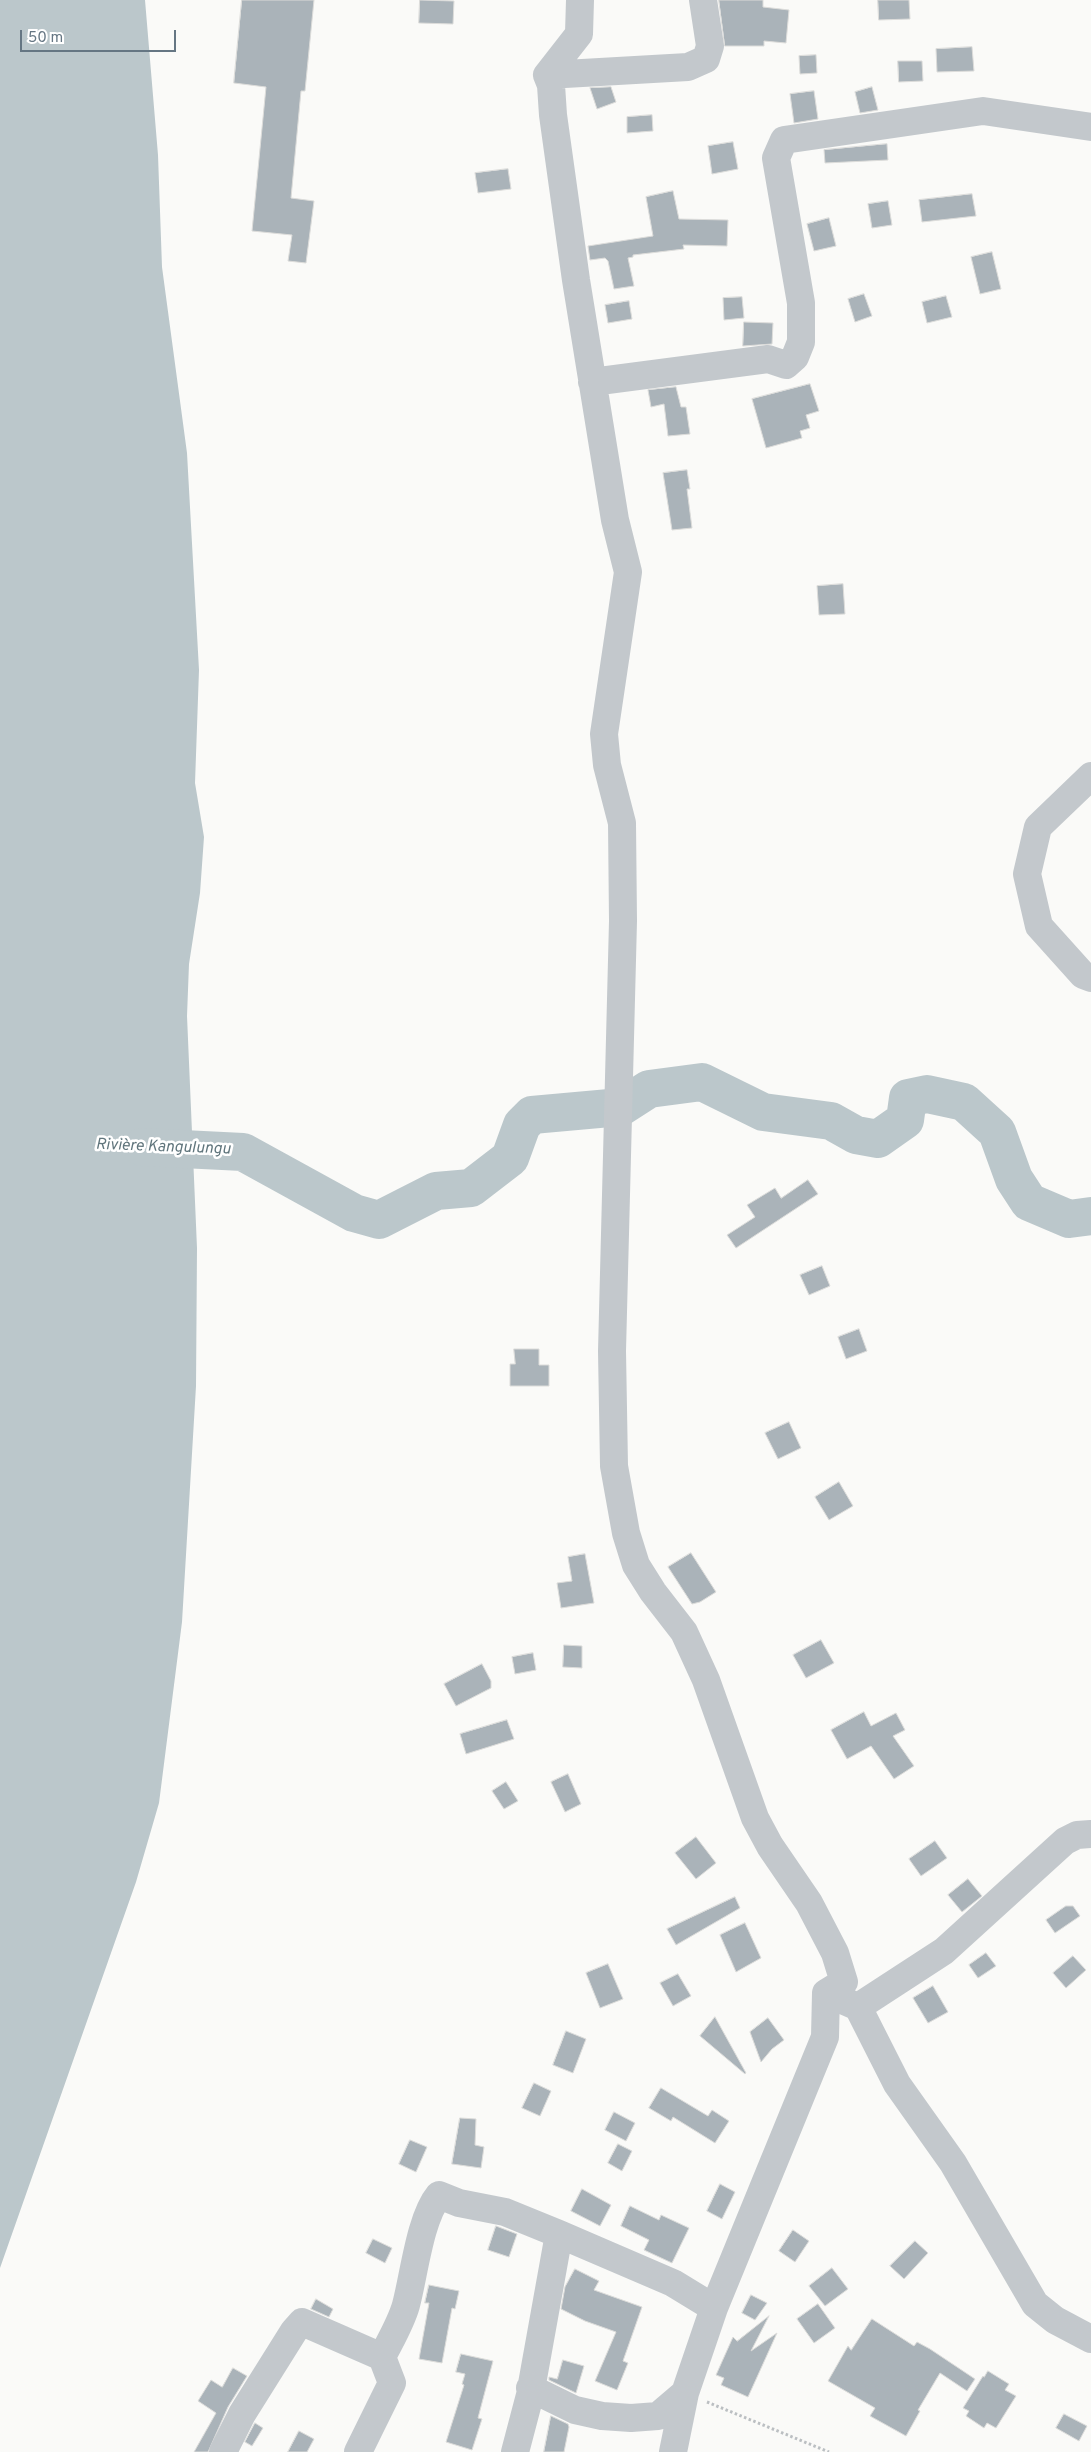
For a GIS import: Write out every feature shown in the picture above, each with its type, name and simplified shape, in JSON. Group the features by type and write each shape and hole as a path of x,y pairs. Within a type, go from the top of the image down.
{"street":[{"path":"547,75 579,34 580,0"},
{"path":"547,75 688,67 706,59 710,46 703,0"},
{"path":"547,75 551,85 557,144 592,382 615,520 628,572 604,734 607,765 622,823 623,921 612,1350 614,1466 626,1533 636,1566 652,1592 684,1632 706,1680 755,1818 770,1846 808,1903 834,1953 844,1982 826,1993"},
{"path":"592,382 768,359 786,365 795,357 801,342 801,303 776,158 784,140 983,111 1091,126"},
{"path":"1091,776 1038,827 1027,874 1039,926 1083,975 1091,978"},
{"path":"858,2007 944,1951 1065,1841 1077,1835 1091,1834"},
{"path":"826,1993 858,2007 897,2084 952,2163 1035,2304 1054,2320 1091,2339"},
{"path":"673,2452 685,2393 714,2308 825,2037 826,1993"},
{"path":"382,2357 405,2307 430,2210 438,2195 459,2203 505,2212 559,2234 672,2283 714,2308"},
{"path":"515,2452 530,2388 559,2234"},
{"path":"223,2452 242,2414 294,2331 302,2322 382,2357 392,2383 358,2452"},
{"path":"530,2388 575,2410 602,2416 631,2418 658,2416 685,2393"}],"path":[{"path":"685,2393 829,2452"}],"water":[{"path":"0,0 145,0 158,155 162,267 187,453 199,670 195,783 204,837 200,893 189,964 187,1016 197,1248 196,1386 182,1622 159,1803 136,1882 0,2268"}],"building":[{"path":"242,0 314,0 305,91 301,91 291,198 314,201 306,263 288,261 292,235 252,231 266,87 234,83"},
{"path":"420,0 454,1 453,24 419,23"},
{"path":"719,0 763,0 763,7 789,10 786,43 764,41 764,46 725,46"},
{"path":"878,0 909,0 910,19 879,20"},
{"path":"972,47 974,71 937,72 936,49"},
{"path":"816,55 817,73 800,74 799,56"},
{"path":"898,61 922,61 923,81 899,82"},
{"path":"611,87 616,102 597,109 590,88"},
{"path":"872,87 878,110 860,113 855,92"},
{"path":"814,91 818,119 794,123 790,94"},
{"path":"652,115 653,131 627,133 627,117"},
{"path":"733,142 738,169 712,174 708,146"},
{"path":"887,144 888,160 825,163 824,150"},
{"path":"508,169 511,189 478,193 475,173"},
{"path":"673,191 679,219 728,220 727,246 683,245 684,249 633,255 633,257 628,258 634,286 614,289 608,261 605,258 590,260 588,246 653,236 646,197"},
{"path":"972,194 976,216 922,222 919,200"},
{"path":"888,201 892,225 872,228 868,204"},
{"path":"829,218 836,246 814,251 807,224"},
{"path":"992,252 1001,289 980,294 971,257"},
{"path":"864,294 872,316 855,322 848,299"},
{"path":"946,296 952,317 927,323 922,302"},
{"path":"742,297 744,318 724,320 723,298"},
{"path":"629,301 632,319 608,323 605,305"},
{"path":"744,322 773,323 772,344 743,346"},
{"path":"810,384 819,411 806,415 810,428 800,431 802,438 766,448 752,399"},
{"path":"676,387 681,407 686,407 690,434 668,436 664,404 651,407 648,390"},
{"path":"687,470 690,489 687,489 692,528 672,530 663,473"},
{"path":"843,584 845,614 819,615 817,586"},
{"path":"808,1180 818,1194 736,1248 727,1235 755,1217 747,1205 775,1188 781,1198"},
{"path":"822,1266 830,1286 809,1295 800,1275"},
{"path":"859,1329 867,1351 846,1359 838,1337"},
{"path":"514,1349 539,1349 539,1365 549,1365 549,1386 510,1386 510,1364 515,1364"},
{"path":"789,1422 801,1448 778,1459 765,1433"},
{"path":"839,1482 853,1506 829,1520 815,1497"},
{"path":"691,1553 716,1592 700,1602 692,1604 668,1567"},
{"path":"585,1554 594,1603 561,1608 557,1583 572,1581 568,1557"},
{"path":"821,1640 834,1663 806,1678 793,1655"},
{"path":"564,1645 582,1646 582,1668 563,1667"},
{"path":"533,1653 536,1670 515,1674 512,1657"},
{"path":"482,1664 491,1681 491,1688 456,1706 444,1684"},
{"path":"864,1712 871,1726 896,1713 905,1730 893,1736 914,1766 894,1779 871,1746 847,1759 831,1730"},
{"path":"507,1720 514,1739 466,1754 460,1734"},
{"path":"568,1774 581,1804 565,1812 551,1782"},
{"path":"506,1782 518,1801 504,1809 492,1791"},
{"path":"696,1837 716,1863 696,1879 675,1853"},
{"path":"935,1841 947,1858 921,1876 909,1859"},
{"path":"968,1879 982,1896 962,1912 948,1895"},
{"path":"735,1897 740,1908 676,1945 667,1929"},
{"path":"1066,1906 1073,1906 1080,1916 1055,1933 1046,1920"},
{"path":"745,1923 761,1958 736,1972 720,1935"},
{"path":"986,1953 996,1966 978,1978 969,1965"},
{"path":"1073,1956 1086,1970 1066,1988 1053,1973"},
{"path":"608,1964 623,1999 600,2008 586,1973"},
{"path":"678,1974 691,1996 673,2006 660,1983"},
{"path":"933,1986 948,2012 928,2023 913,1998"},
{"path":"715,2017 746,2073 745,2074 700,2036"},
{"path":"768,2018 784,2040 772,2049 761,2062 750,2032"},
{"path":"566,2031 586,2039 573,2073 553,2065"},
{"path":"534,2083 551,2091 540,2116 522,2108"},
{"path":"661,2088 708,2116 712,2110 729,2121 715,2143 673,2117 671,2121 649,2108"},
{"path":"614,2112 635,2123 626,2141 605,2130"},
{"path":"460,2118 476,2119 475,2145 484,2147 481,2168 452,2164"},
{"path":"410,2140 427,2147 416,2172 399,2164"},
{"path":"618,2144 632,2151 622,2171 608,2163"},
{"path":"720,2184 735,2192 722,2219 707,2211"},
{"path":"582,2189 611,2205 600,2226 571,2211"},
{"path":"630,2206 659,2220 661,2215 689,2228 672,2263 644,2250 649,2240 621,2226"},
{"path":"496,2226 517,2234 509,2257 488,2250"},
{"path":"793,2230 809,2241 795,2262 779,2251"},
{"path":"373,2239 392,2248 385,2263 366,2253"},
{"path":"915,2241 928,2253 904,2279 890,2266"},
{"path":"832,2268 848,2289 825,2306 809,2286"},
{"path":"575,2269 599,2281 594,2290 642,2307 623,2361 628,2363 617,2390 595,2381 616,2332 585,2321 561,2309 565,2287"},
{"path":"429,2285 459,2291 455,2309 452,2308 442,2363 419,2359 429,2303 425,2303"},
{"path":"751,2295 767,2303 755,2320 742,2313"},
{"path":"316,2299 333,2309 329,2317 311,2309"},
{"path":"818,2304 835,2328 814,2343 797,2319"},
{"path":"769,2316 751,2351 777,2333 748,2397 721,2385 724,2378 716,2375 733,2337 737,2341"},
{"path":"872,2319 914,2346 917,2342 930,2349 975,2379 967,2391 940,2373 918,2410 920,2411 906,2436 870,2416 875,2408 828,2381 848,2346 851,2350"},
{"path":"461,2354 493,2361 478,2418 482,2419 472,2450 446,2442 464,2385 462,2384 465,2374 456,2372"},
{"path":"563,2360 584,2366 576,2393 549,2380 549,2377 557,2379"},
{"path":"233,2368 247,2376 228,2407 208,2452 194,2452 216,2413 198,2401 211,2380 222,2387"},
{"path":"988,2371 1009,2384 1005,2390 1016,2396 996,2428 987,2423 984,2428 966,2416 969,2411 963,2408"},
{"path":"1064,2414 1087,2426 1079,2441 1056,2428"},
{"path":"551,2416 568,2424 564,2452 544,2452"},
{"path":"255,2423 263,2428 252,2446 245,2442"},
{"path":"299,2431 314,2439 307,2452 288,2452"}],"waterway":[{"name":"Rivière Kangulungu","path":"142,1147 243,1152 354,1213 379,1220 436,1191 471,1188 510,1158 522,1125 532,1115 621,1107 649,1089 702,1082 763,1112 831,1121 856,1135 878,1139 905,1120 908,1098 927,1094 964,1102 997,1132 1014,1179 1029,1202 1069,1219 1091,1216"}]}
